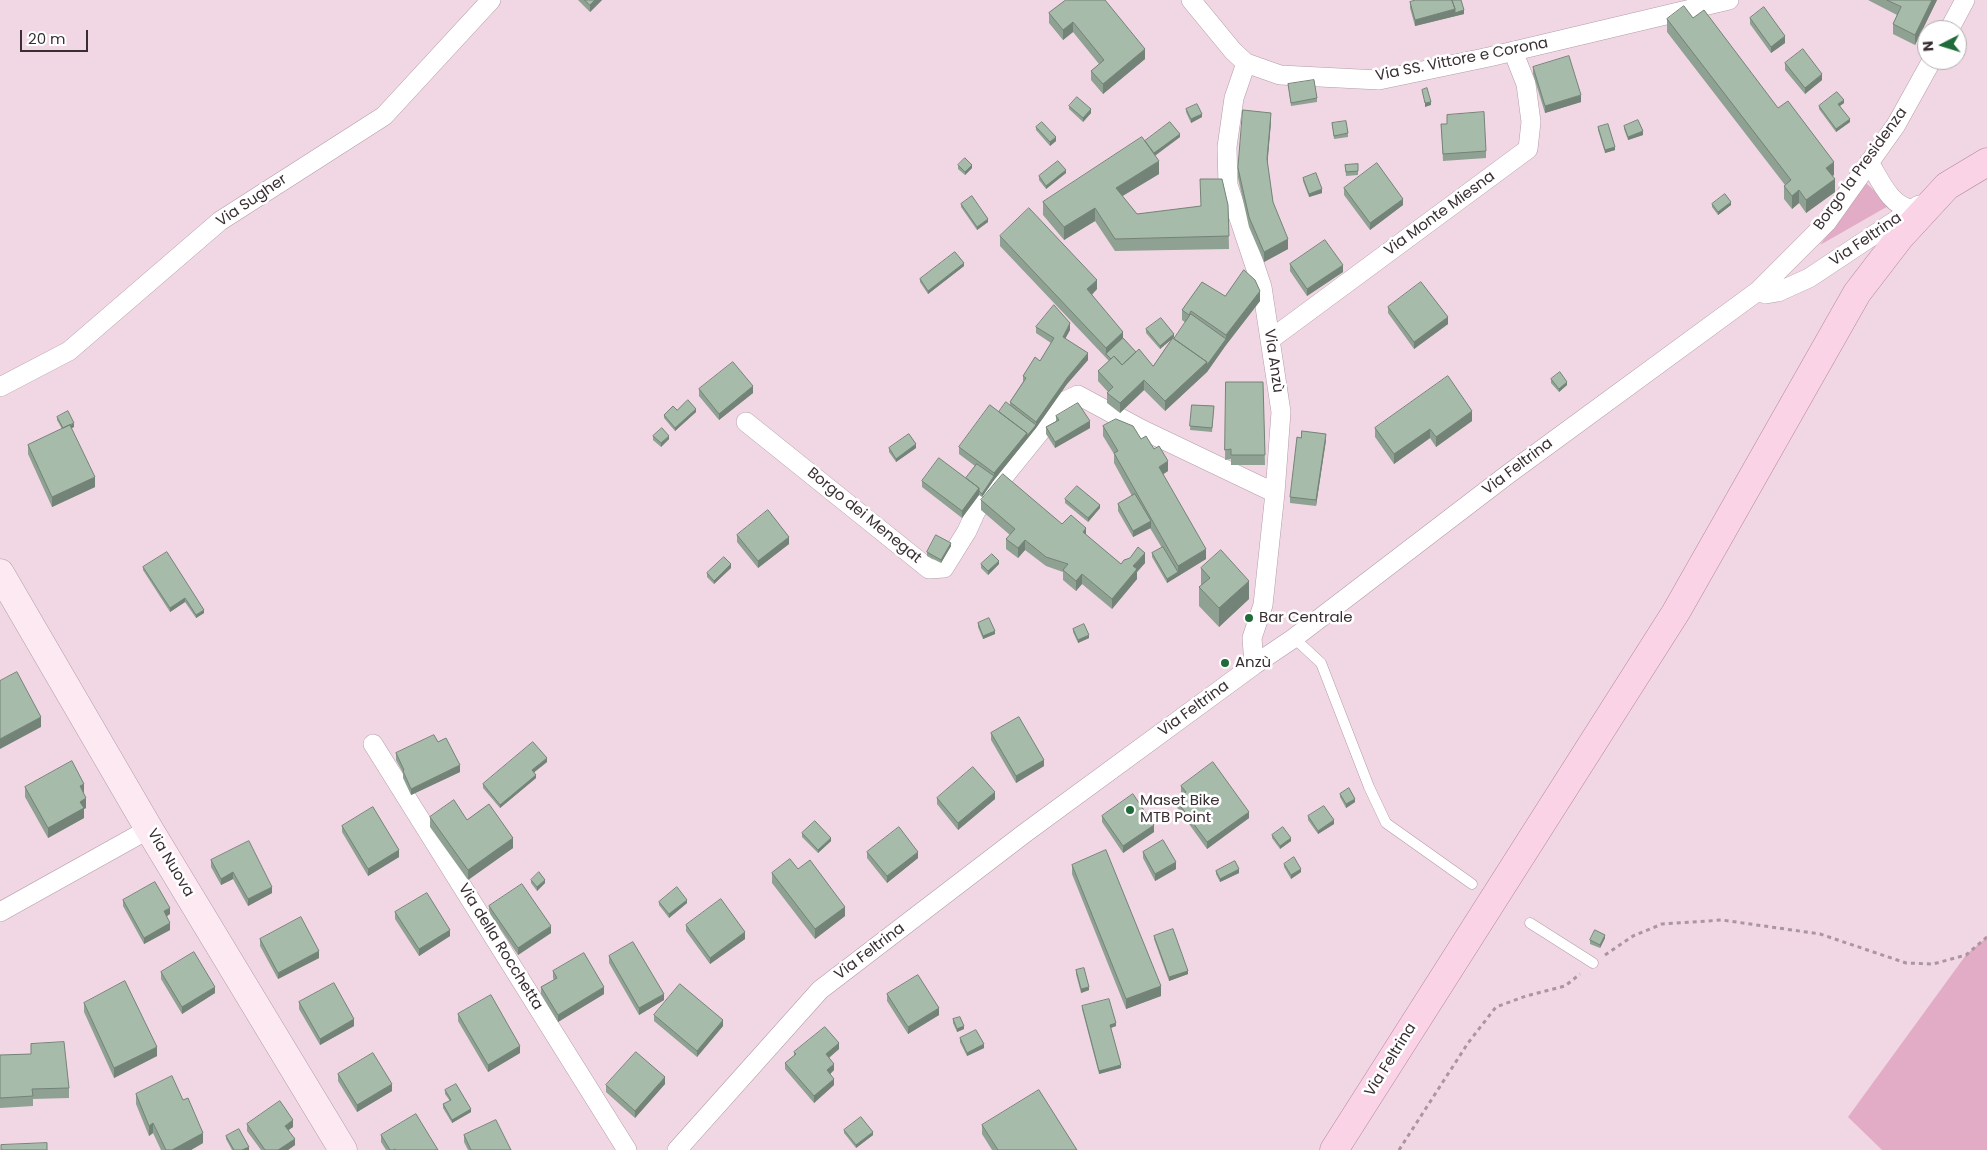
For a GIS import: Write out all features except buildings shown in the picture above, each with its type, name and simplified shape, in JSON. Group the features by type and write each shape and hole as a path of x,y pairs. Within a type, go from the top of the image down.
{"main road":[{"name":"Via Feltrina","path":"1334,1150 1676,612 1857,293 1900,237 1947,186 1987,162"}],"street":[{"name":"Via Sugher","path":"0,388 69,351 220,221 384,116 491,0"},
{"name":"Via SS. Vittore e Corona","path":"1191,0 1232,51 1246,63 1280,76 1379,80 1513,52 1729,0"},
{"path":"1954,20 1965,0"},
{"name":"Via Monte Miesna","path":"1271,339 1528,149 1530,122 1526,84 1513,52"},
{"name":"Via Anzù","path":"1246,63 1234,98 1231,118 1227,147 1228,185 1262,287 1281,412 1275,493 1262,605 1252,638 1254,665"},
{"name":"Borgo la Presidenza","path":"1758,291 1827,222 1896,125 1926,70"},
{"path":"1870,162 1894,201 1903,208 1914,209"},
{"name":"Via Feltrina","path":"677,1150 820,990 1025,833 1254,665 1294,638 1506,475 1758,291 1766,294 1778,292 1809,278 1947,186"},
{"name":"Borgo dei Menegat","path":"746,422 929,569 944,568 967,531 976,511 1065,401 1078,395 1275,493"},
{"name":"Via Nuova","path":"0,573 149,828 343,1150"},
{"name":"Via della Rocchetta","path":"373,744 628,1150"},
{"path":"0,912 149,828"}],"lane":[{"path":"1294,638 1321,662 1369,787 1386,823 1472,884"},
{"path":"1530,923 1593,963"}],"path":[{"path":"1399,1150 1468,1043 1496,1007 1526,996 1565,986 1593,963 1633,936 1662,924 1722,920 1820,934 1906,963 1933,964 1966,955 1987,937"}],"shaded area":[{"path":"1866,183 1890,205 1820,245"},
{"path":"1987,937 1987,1150 1882,1150 1848,1117 1966,955"}],"place":[{"name":"Bar Centrale","path":"1249,618"},
{"name":"Anzù","path":"1225,663"},
{"name":"Maset Bike MTB Point","path":"1130,810"}]}
